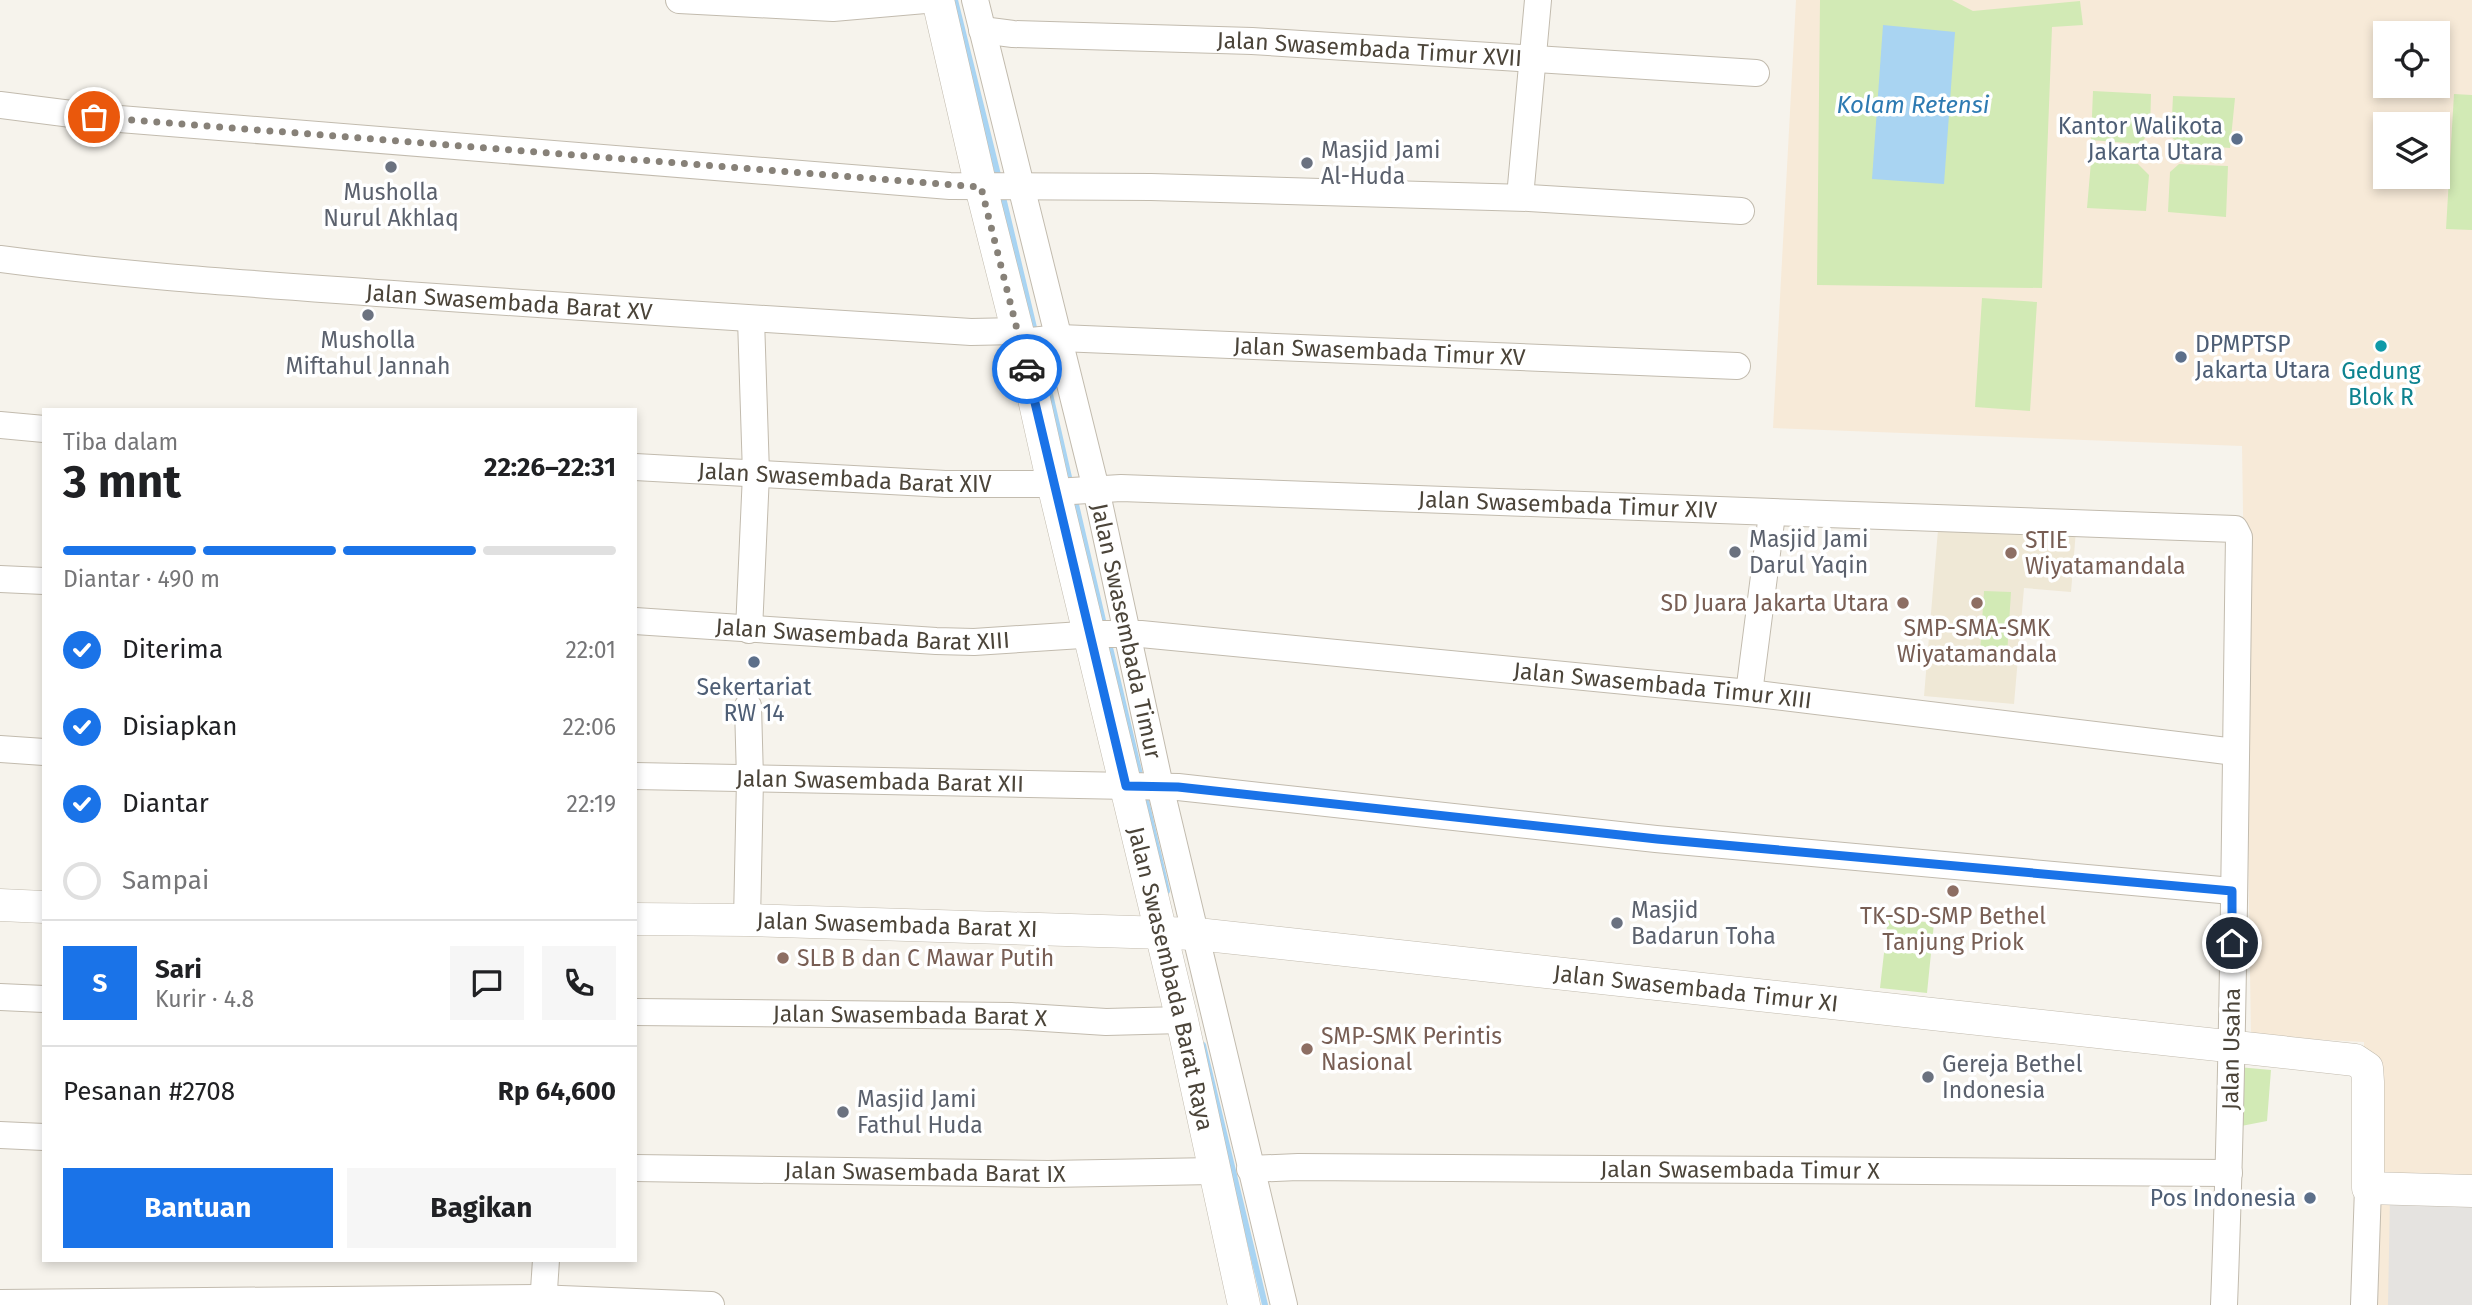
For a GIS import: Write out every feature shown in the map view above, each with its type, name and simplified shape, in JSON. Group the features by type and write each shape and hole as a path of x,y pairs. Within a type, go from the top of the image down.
{"street":[{"path":"679,0 833,8 925,0"},
{"name":"Jalan Swasembada Barat Raya","path":"938,0 1000,187 1021,339 1056,489 1109,634 1180,934 1182,1020 1244,1305"},
{"name":"Jalan Swasembada Timur","path":"975,0 982,30 1000,187 1058,338 1092,490 1109,634"},
{"path":"1520,198 1538,0"},
{"name":"Jalan Swasembada Timur XVII","path":"982,30 1013,34 1252,41 1756,73"},
{"path":"0,105 108,118 1000,187 1151,187 1520,198 1741,211"},
{"name":"Jalan Swasembada Barat XV","path":"0,259 69,268 223,281 971,332 1021,339"},
{"path":"749,630 756,474 751,319"},
{"name":"Jalan Swasembada Timur XV","path":"1021,339 1058,338 1737,366"},
{"path":"0,425 42,429"},
{"name":"Jalan Swasembada Barat XIV","path":"637,467 1056,489"},
{"name":"Jalan Swasembada Timur XIV","path":"1056,489 1121,488 2235,529 2239,537 2235,752"},
{"path":"1749,693 1772,514"},
{"path":"0,579 42,581"},
{"name":"Jalan Swasembada Barat XIII","path":"637,621 936,641 974,642 1109,634"},
{"name":"Jalan Swasembada Timur XIII","path":"1109,634 1749,693 2235,752"},
{"path":"747,920 750,779 748,706"},
{"path":"0,748 42,752"},
{"name":"Jalan Usaha","path":"2224,1305 2232,1048 2235,752"},
{"name":"Jalan Swasembada Barat XII","path":"637,776 1143,786 1657,839 2232,891"},
{"path":"0,905 42,907"},
{"name":"Jalan Swasembada Barat XI","path":"637,919 1180,934"},
{"path":"1180,934 1250,1169 1284,1305"},
{"name":"Jalan Swasembada Timur XI","path":"1180,934 2362,1063 2367,1068 2368,1082 2368,1188"},
{"path":"0,997 42,999"},
{"name":"Jalan Swasembada Barat X","path":"637,1012 983,1015 1106,1023 1182,1020"},
{"path":"0,1135 42,1137"},
{"name":"Jalan Swasembada Timur X","path":"1250,1169 1311,1167 2229,1173"},
{"name":"Jalan Swasembada Barat IX","path":"637,1168 1048,1174 1214,1171"},
{"path":"2364,1305 2368,1188 2472,1191"},
{"path":"543,1302 546,1262"},
{"path":"0,1304 276,1299 710,1305"}],"shaded area":[{"path":"1796,0 2472,0 2472,1305 2365,1305 2364,1042 2251,1036 2242,446 1773,428"},
{"name":"SMP-SMA-SMK Wiyatamandala","path":"1939,518 2076,530 2071,592 2024,588 2014,704 1924,696"},
{"path":"2390,1195 2472,1198 2472,1305 2388,1305"}],"green space":[{"path":"1820,0 1952,0 1973,11 2080,1 2083,25 2052,27 2042,288 1817,285"},
{"path":"2093,91 2151,94 2150,132 2140,144 2091,140"},
{"path":"2454,94 2472,95 2472,230 2446,229"},
{"path":"2173,96 2235,98 2230,148 2180,144 2171,137"},
{"path":"2091,162 2138,164 2149,175 2146,211 2087,208"},
{"path":"2179,164 2228,166 2226,217 2168,212 2170,172"},
{"path":"1982,298 2037,302 2030,411 1975,407"},
{"path":"1984,591 2011,592 2007,655 1980,653"},
{"path":"1888,918 1934,923 1927,993 1880,988"},
{"path":"2238,1067 2271,1070 2267,1121 2236,1127"}],"water":[{"name":"Kolam Retensi","path":"1883,25 1955,32 1944,184 1872,179"}],"waterway":[{"path":"955,0 999,179"},
{"path":"1002,193 1036,336"},
{"path":"1039,346 1071,486"},
{"path":"1074,496 1105,629"},
{"path":"1108,639 1141,779"},
{"path":"1144,792 1167,891"},
{"path":"1203,1045 1265,1305"}],"way so far":[{"path":"94,117 981,187 1027,369"}],"place":[{"name":"Kantor Walikota Jakarta Utara","path":"2237,139"},
{"name":"Masjid Jami Al-Huda","path":"1307,163"},
{"name":"Musholla Nurul Akhlaq","path":"391,167"},
{"name":"Musholla Miftahul Jannah","path":"368,315"},
{"name":"Gedung Blok R","path":"2381,346"},
{"name":"DPMPTSP Jakarta Utara","path":"2181,357"},
{"name":"Masjid Jami Darul Yaqin","path":"1735,552"},
{"name":"STIE Wiyatamandala","path":"2011,553"},
{"name":"SD Juara Jakarta Utara","path":"1903,603"},
{"name":"SMP-SMA-SMK Wiyatamandala","path":"1977,603"},
{"name":"Sekertariat RW 14","path":"754,662"},
{"name":"TK-SD-SMP Bethel Tanjung Priok","path":"1953,891"},
{"name":"Masjid Badarun Toha","path":"1617,923"},
{"name":"SLB B dan C Mawar Putih","path":"783,958"},
{"name":"SMP-SMK Perintis Nasional","path":"1307,1049"},
{"name":"Gereja Bethel Indonesia","path":"1928,1077"},
{"name":"Masjid Jami Fathul Huda","path":"843,1112"},
{"name":"Pos Indonesia","path":"2310,1198"}],"route":[{"path":"1027,369 1126,786 1178,787 1657,839 2232,891 2232,943"}]}
